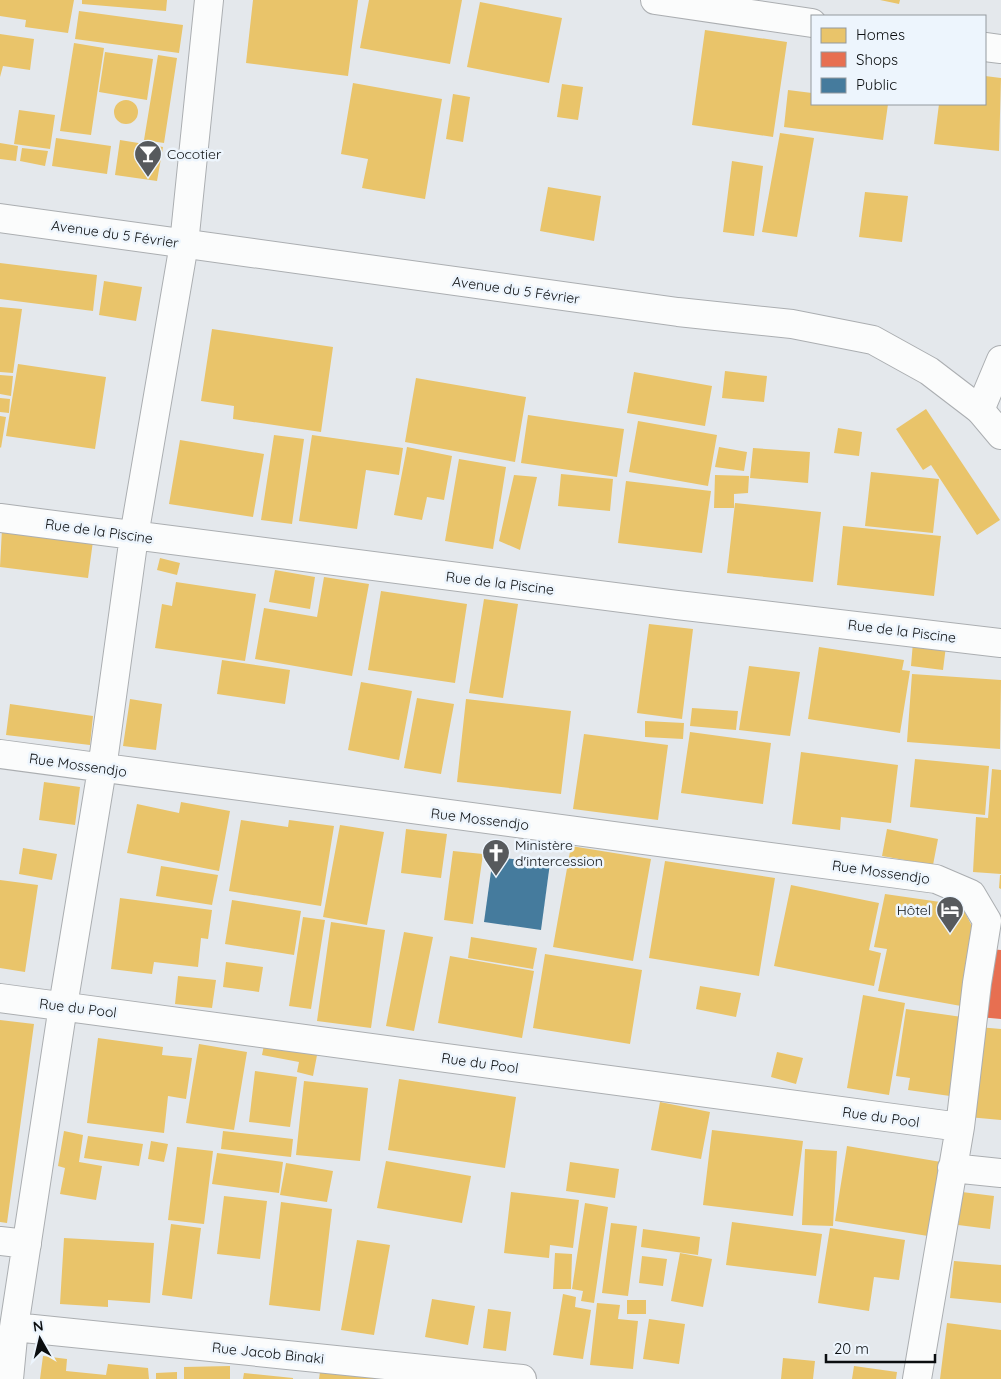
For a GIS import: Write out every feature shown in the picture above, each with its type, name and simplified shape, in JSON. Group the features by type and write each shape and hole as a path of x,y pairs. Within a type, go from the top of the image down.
{"street":[{"path":"9,1379 14,1327 63,1006 102,769 134,536 184,244 209,0"},
{"path":"655,0 811,23"},
{"path":"986,47 1001,49"},
{"name":"Avenue du 5 Février","path":"0,218 678,312 792,324 873,340 929,371 980,410 1001,435"},
{"path":"980,410 1001,360"},
{"name":"Rue de la Piscine","path":"0,518 677,605 1001,643"},
{"name":"Rue Mossendjo","path":"0,754 936,879 971,894 994,922"},
{"path":"917,1379 960,1127 977,983 994,922"},
{"name":"Rue du Pool","path":"0,998 960,1127"},
{"path":"952,1168 1001,1173"},
{"path":"0,1241 27,1244"},
{"name":"Rue Jacob Binaki","path":"14,1327 522,1379"}],"building: Homes":[{"path":"0,0 74,0 68,33 25,27 26,20 0,16"},
{"path":"82,0 167,0 166,11 82,4"},
{"path":"253,0 358,0 348,76 246,63"},
{"path":"369,0 462,0 450,64 360,48"},
{"path":"880,0 900,0 899,4"},
{"path":"480,2 562,18 549,83 467,67"},
{"path":"79,11 183,25 179,53 75,39"},
{"path":"705,30 787,42 773,137 692,125"},
{"path":"0,34 34,39 30,70 3,66 0,77"},
{"path":"74,43 104,48 91,135 60,131"},
{"path":"105,52 153,59 147,100 99,92"},
{"path":"158,55 177,58 164,143 144,140"},
{"path":"986,76 1001,78 999,151 934,144 939,105 986,105"},
{"path":"353,83 442,99 425,199 362,188 368,159 341,154"},
{"path":"562,84 583,87 578,120 557,117"},
{"path":"788,90 811,93 811,105 888,105 883,140 784,127"},
{"path":"453,94 470,97 463,142 446,139"},
{"path":"121,100 131,100 138,107 138,117 131,124 121,124 114,117 114,107"},
{"path":"19,110 55,115 50,149 14,144"},
{"path":"780,133 814,138 797,237 762,232"},
{"path":"56,138 111,146 107,174 52,166"},
{"path":"120,140 163,147 157,181 115,175"},
{"path":"0,143 18,146 16,161 0,159"},
{"path":"22,148 48,151 45,166 20,161"},
{"path":"732,161 763,166 754,236 723,232"},
{"path":"548,187 601,196 594,241 540,231"},
{"path":"865,192 908,196 902,242 859,237"},
{"path":"0,263 97,275 93,311 0,299"},
{"path":"104,281 142,287 136,321 99,315"},
{"path":"0,307 22,309 13,373 0,372"},
{"path":"212,329 333,347 321,432 233,419 234,406 201,401"},
{"path":"18,364 106,377 95,449 6,436"},
{"path":"725,371 767,376 764,402 722,398"},
{"path":"634,372 712,386 705,426 627,413"},
{"path":"0,375 13,376 11,396 0,394"},
{"path":"416,378 526,397 515,462 405,442"},
{"path":"0,398 10,399 9,413 0,412"},
{"path":"926,409 1000,520 977,535 931,465 923,470 896,429"},
{"path":"528,415 624,429 617,477 521,463"},
{"path":"0,416 6,417 1,448 0,447"},
{"path":"638,421 717,435 708,486 629,472"},
{"path":"838,428 862,432 859,456 834,453"},
{"path":"274,435 304,439 292,524 261,520"},
{"path":"312,435 403,448 399,475 366,470 357,529 299,521"},
{"path":"180,440 264,454 253,517 169,504"},
{"path":"407,447 452,456 444,500 427,497 422,520 394,515"},
{"path":"719,447 747,452 744,471 715,467"},
{"path":"753,448 810,452 808,483 750,478"},
{"path":"459,459 506,467 493,549 445,541"},
{"path":"871,472 939,479 933,533 865,526"},
{"path":"561,474 613,479 610,511 558,506"},
{"path":"514,475 537,477 520,550 499,541"},
{"path":"715,475 749,476 748,493 734,494 734,508 714,508"},
{"path":"626,481 711,491 702,553 618,543"},
{"path":"735,503 821,512 813,582 727,573"},
{"path":"843,526 941,536 934,596 837,585"},
{"path":"2,529 93,541 88,578 0,567"},
{"path":"160,558 180,563 177,575 157,570"},
{"path":"275,570 315,577 310,609 269,602"},
{"path":"324,577 369,584 352,676 255,659 264,608 317,617"},
{"path":"176,582 256,594 245,661 155,648 162,604 172,606"},
{"path":"381,591 467,604 455,683 368,670"},
{"path":"484,599 518,604 503,698 469,693"},
{"path":"649,624 693,629 682,719 637,713"},
{"path":"913,642 946,646 943,670 911,666"},
{"path":"819,647 904,660 902,670 910,671 900,733 808,719"},
{"path":"222,660 290,670 285,704 217,694"},
{"path":"749,666 800,672 790,736 739,730"},
{"path":"912,674 1001,680 1000,749 907,742"},
{"path":"361,682 412,691 399,760 348,750"},
{"path":"417,698 454,704 441,774 404,768"},
{"path":"130,699 162,704 156,750 123,746"},
{"path":"466,699 571,711 561,794 457,782"},
{"path":"10,704 93,716 90,745 6,735"},
{"path":"692,708 738,711 736,730 690,726"},
{"path":"645,721 684,723 683,739 645,737"},
{"path":"690,732 771,743 763,804 681,793"},
{"path":"584,734 668,745 658,820 573,809"},
{"path":"801,752 898,765 891,823 841,817 840,830 792,824"},
{"path":"915,759 989,766 985,815 910,807"},
{"path":"992,769 1001,770 1001,874 973,872 976,817 988,818"},
{"path":"44,782 80,787 75,825 39,820"},
{"path":"181,802 230,811 219,871 127,853 137,804 179,813"},
{"path":"241,820 288,827 289,820 334,826 321,906 229,891"},
{"path":"340,825 384,832 367,925 323,917"},
{"path":"406,829 447,834 441,878 401,873"},
{"path":"887,829 938,839 933,865 882,856"},
{"path":"571,846 651,859 633,961 553,947"},
{"path":"23,848 57,854 52,880 19,874"},
{"path":"453,851 483,854 473,924 444,920"},
{"path":"665,861 775,878 759,976 649,958"},
{"path":"161,866 218,875 212,905 156,896"},
{"path":"1001,875 1001,889 999,888"},
{"path":"0,880 38,885 25,972 0,968"},
{"path":"791,885 879,903 869,950 881,953 874,986 774,966"},
{"path":"885,894 961,905 976,934 961,1006 878,991 887,949 874,947"},
{"path":"120,898 212,910 208,939 201,938 198,967 154,962 152,974 111,969"},
{"path":"232,900 301,911 294,955 225,944"},
{"path":"303,917 325,920 311,1009 289,1006"},
{"path":"331,922 385,930 371,1028 317,1021"},
{"path":"404,932 433,937 414,1031 386,1026"},
{"path":"471,937 537,948 533,969 468,958"},
{"path":"545,954 642,970 630,1044 533,1028"},
{"path":"450,956 534,971 522,1038 438,1023"},
{"path":"226,962 263,967 259,992 223,987"},
{"path":"178,976 216,980 212,1008 175,1004"},
{"path":"700,986 741,993 736,1017 696,1009"},
{"path":"863,995 905,1003 889,1095 847,1088"},
{"path":"906,1009 962,1017 950,1096 908,1090 910,1078 896,1076"},
{"path":"0,1020 34,1024 7,1223 0,1222"},
{"path":"978,1027 1001,1029 1001,1120 968,1117"},
{"path":"98,1038 163,1047 162,1055 192,1058 186,1099 168,1096 164,1133 87,1123"},
{"path":"265,1040 318,1050 313,1076 297,1072 299,1062 262,1055"},
{"path":"199,1044 247,1052 234,1130 186,1123"},
{"path":"777,1052 803,1058 796,1084 771,1077"},
{"path":"255,1071 297,1077 290,1127 249,1122"},
{"path":"399,1079 516,1097 505,1168 388,1150"},
{"path":"304,1081 368,1088 360,1161 296,1155"},
{"path":"660,1102 710,1112 701,1159 651,1150"},
{"path":"712,1130 803,1141 793,1216 703,1205"},
{"path":"64,1131 83,1135 79,1162 102,1166 96,1200 60,1194 65,1168 58,1166"},
{"path":"223,1131 293,1139 291,1157 221,1149"},
{"path":"88,1136 143,1144 139,1166 84,1158"},
{"path":"151,1141 168,1144 164,1162 148,1159"},
{"path":"847,1146 941,1162 928,1236 835,1221"},
{"path":"177,1147 213,1151 204,1224 168,1220"},
{"path":"805,1149 837,1151 833,1226 802,1225"},
{"path":"217,1153 283,1162 279,1193 212,1184"},
{"path":"386,1161 471,1176 462,1223 377,1208"},
{"path":"570,1162 619,1169 615,1198 566,1191"},
{"path":"286,1163 333,1171 327,1202 280,1195"},
{"path":"511,1192 579,1200 573,1248 550,1245 549,1258 504,1253"},
{"path":"962,1192 994,1196 990,1229 958,1225"},
{"path":"224,1196 267,1201 260,1259 217,1254"},
{"path":"281,1202 332,1209 320,1311 269,1305"},
{"path":"585,1203 608,1207 594,1303 581,1301 583,1291 572,1289"},
{"path":"732,1222 822,1234 816,1276 726,1265"},
{"path":"611,1223 637,1226 628,1296 602,1293"},
{"path":"171,1224 201,1228 192,1299 162,1295"},
{"path":"830,1228 905,1240 899,1280 874,1277 869,1311 818,1303"},
{"path":"643,1229 700,1237 698,1255 641,1247"},
{"path":"64,1238 154,1243 150,1303 108,1300 108,1307 60,1304"},
{"path":"357,1240 390,1245 374,1335 341,1330"},
{"path":"555,1253 572,1254 571,1289 553,1289"},
{"path":"680,1253 712,1259 703,1307 671,1301"},
{"path":"642,1256 667,1259 663,1286 639,1283"},
{"path":"954,1261 1001,1265 1001,1303 950,1298"},
{"path":"563,1294 576,1297 575,1307 591,1310 583,1359 553,1355"},
{"path":"432,1299 475,1306 468,1345 425,1337"},
{"path":"627,1300 646,1300 646,1314 627,1314"},
{"path":"597,1303 620,1305 618,1319 638,1321 633,1369 590,1365"},
{"path":"488,1309 511,1312 506,1351 483,1348"},
{"path":"649,1319 685,1324 679,1364 643,1359"},
{"path":"947,1323 1001,1330 1001,1379 940,1379"},
{"path":"43,1356 67,1359 66,1371 106,1375 108,1364 148,1368 149,1379 40,1379"},
{"path":"783,1358 815,1361 813,1379 781,1379"},
{"path":"230,1366 230,1379 184,1379 184,1367"},
{"path":"854,1366 897,1372 896,1379 852,1379"},
{"path":"177,1372 177,1379 156,1379 156,1373"},
{"path":"320,1372 399,1379 319,1379"},
{"path":"244,1373 293,1378 293,1379 243,1379"}],"building: Shops":[{"path":"988,949 1001,950 1001,1019 979,1017"}],"building: Public":[{"path":"493,857 550,863 541,930 484,922"}],"place":[{"name":"Cocotier","path":"148,178"},
{"name":"Ministère d'intercession","path":"496,877"},
{"name":"Hôtel","path":"950,934"}]}
